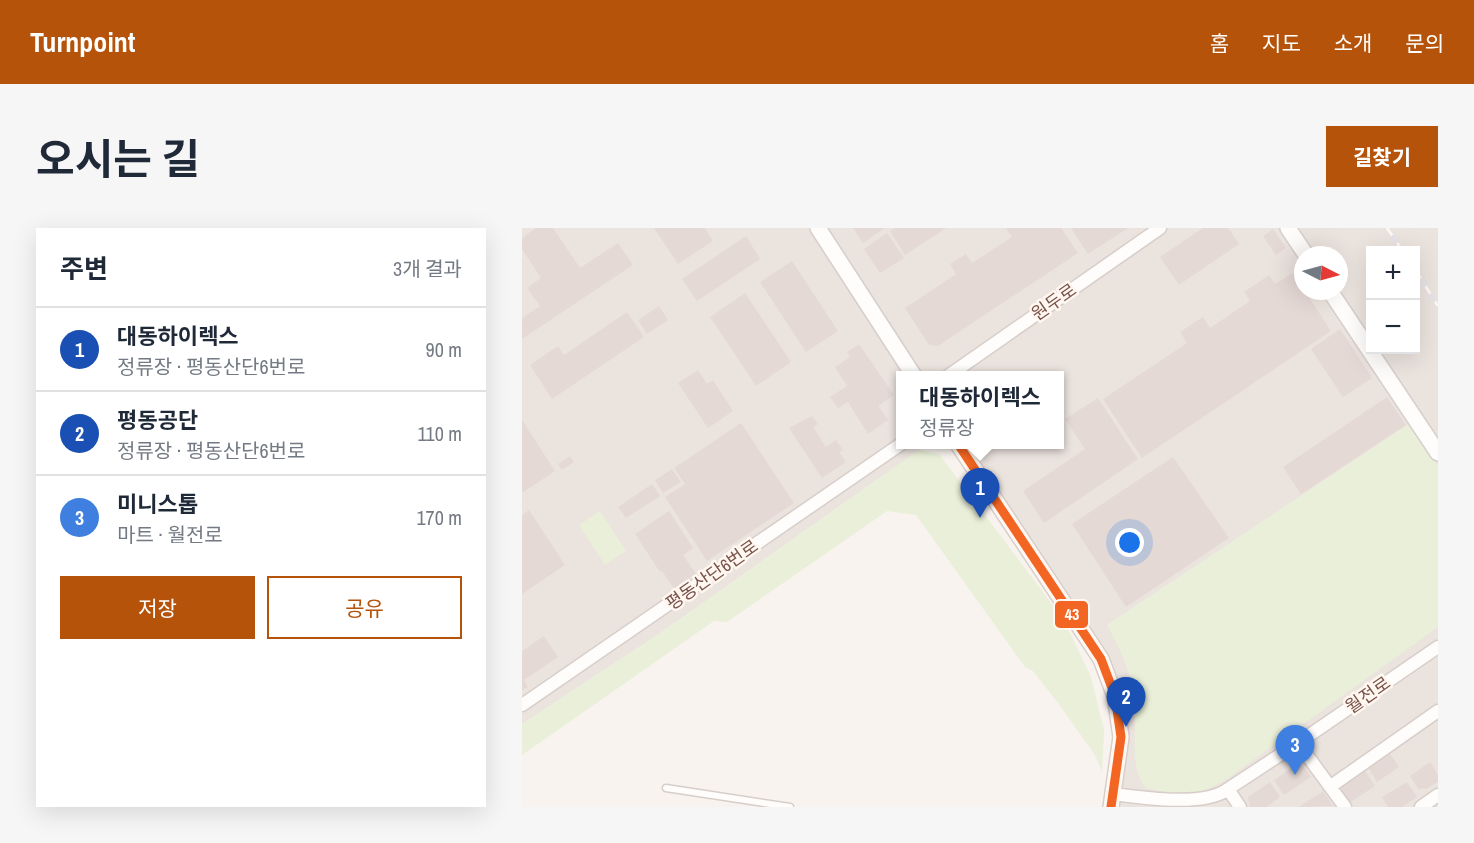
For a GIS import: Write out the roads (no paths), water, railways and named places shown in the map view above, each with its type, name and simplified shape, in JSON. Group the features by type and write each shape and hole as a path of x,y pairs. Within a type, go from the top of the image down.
{"street":[{"path":"818,228 911,371"},
{"name":"원두로","path":"954,371 1160,228"},
{"path":"1288,228 1300,246"},
{"path":"1299,228 1302,246"},
{"path":"1336,300 1438,453"},
{"name":"평동산단6번로","path":"522,705 896,448"},
{"path":"961,449 1101,659 1115,696 1121,738 1112,800"},
{"name":"월전로","path":"1112,800 1199,804 1222,796 1228,789 1438,647"},
{"path":"1331,786 1438,711"},
{"path":"1298,743 1346,807"},
{"path":"1228,789 1240,807"},
{"path":"1421,807 1438,795"}],"lane":[{"path":"666,788 790,807"}],"railway":[{"path":"1387,228 1399,246"},
{"path":"1420,277 1438,306"}],"place":[{"name":"대동하이렉스","path":"980,518"},
{"name":"평동공단","path":"1126,727"},
{"name":"미니스톱","path":"1295,775"}]}
